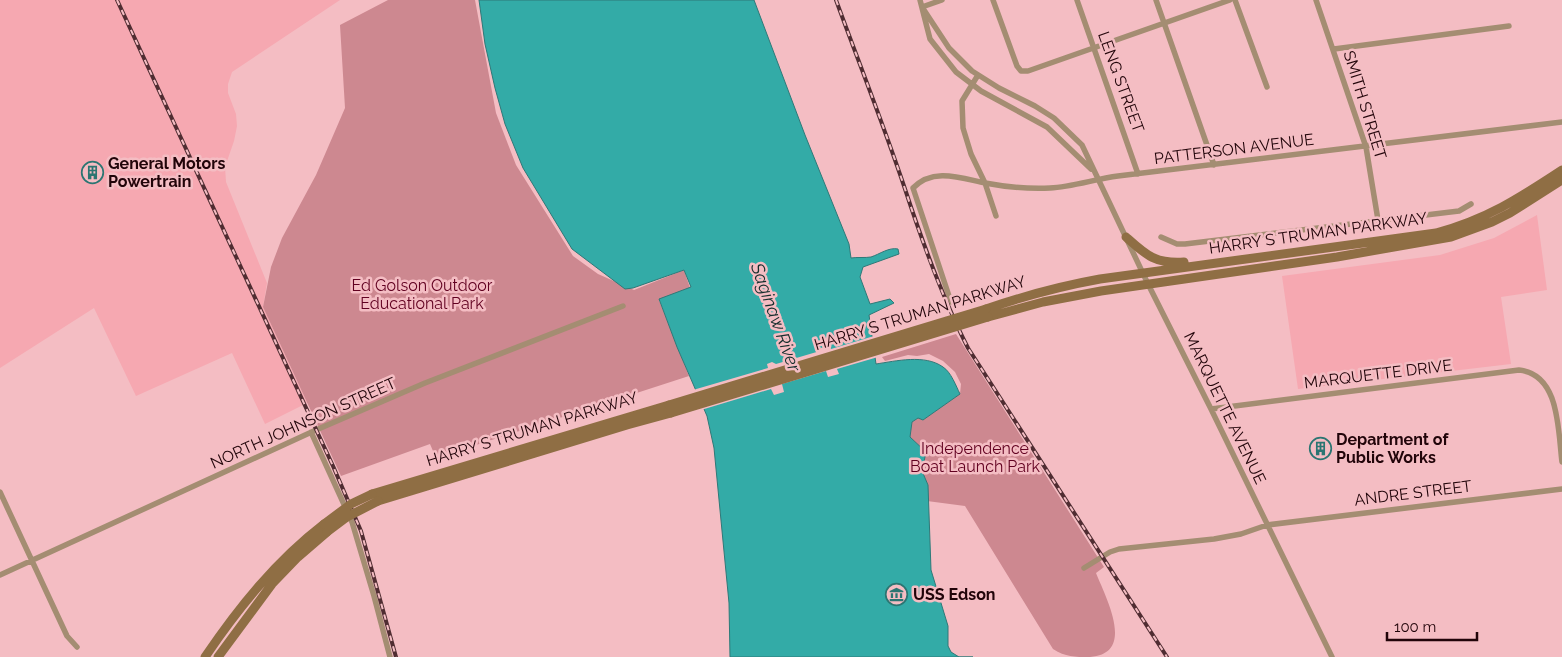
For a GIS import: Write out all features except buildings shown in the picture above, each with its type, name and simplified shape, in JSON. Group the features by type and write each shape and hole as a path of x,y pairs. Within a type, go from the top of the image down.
{"main road":[{"name":"HARRY S TRUMAN PARKWAY","path":"987,313 1018,298 1058,287 1143,273 1436,233 1465,224 1499,209 1562,170"},
{"name":"HARRY S TRUMAN PARKWAY","path":"205,657 239,609 294,548 375,498 627,425 670,409 987,313 1148,284 1355,254 1451,237 1498,219 1562,180"},
{"path":"1126,237 1147,256 1158,261 1207,264"},
{"name":"HARRY S TRUMAN PARKWAY","path":"218,657 272,584 325,528"}],"street":[{"name":"MARQUETTE AVENUE","path":"920,0 930,39 946,62 971,85 1048,127 1094,171"},
{"path":"922,7 942,0"},
{"path":"993,0 1014,59 1021,71 1036,70 1230,0"},
{"name":"LENG STREET","path":"1077,0 1138,174"},
{"path":"1156,0 1214,165"},
{"path":"1236,0 1267,87"},
{"name":"SMITH STREET","path":"1316,0 1366,147 1378,220"},
{"name":"MARQUETTE AVENUE","path":"922,7 949,48 963,63 999,88 1035,106 1062,124 1082,145 1148,284 1332,657"},
{"path":"1334,49 1509,26"},
{"path":"978,75 962,101 963,128 971,154 985,183 996,216"},
{"name":"PATTERSON AVENUE","path":"951,302 913,188 919,182 930,177 955,175 985,183 1024,188 1052,188 1138,174 1562,122"},
{"path":"1161,237 1177,244 1185,244 1459,211 1470,204"},
{"name":"NORTH JOHNSON STREET","path":"0,575 311,432 425,384 623,306"},
{"name":"MARQUETTE DRIVE","path":"1211,410 1519,370 1527,371 1544,382 1552,396 1562,462"},
{"path":"311,432 352,522 372,587 390,657"},
{"name":"ANDRE STREET","path":"1084,568 1110,552 1214,539 1241,534 1267,525 1562,490"},
{"path":"0,492 67,636 77,647"}],"shaded area":[{"name":"General Motors Powertrain","path":"0,0 340,0 232,72 228,84 228,93 236,114 237,126 225,167 226,182 267,283 263,307 307,403 265,424 232,353 136,396 94,308 0,368"},
{"path":"1537,215 1547,290 1501,297 1511,364 1298,389 1282,276 1440,255 1494,238"}],"green space":[{"name":"Ed Golson Outdoor Educational Park","path":"388,0 475,0 496,113 516,165 573,256 598,274 634,290 684,270 690,288 659,300 689,376 436,458 430,444 341,476 263,307 271,267 282,238 316,175 345,108 340,25"},
{"name":"Independence Boat Launch Park","path":"956,334 1104,567 1096,573 1110,609 1115,635 1112,646 1104,653 1090,657 1075,657 1062,654 1053,649 965,506 927,501 928,485 922,471 926,452 910,437 912,422 918,418 923,420 960,394 961,384 955,372 943,361 929,354 908,355 885,361 882,357"}],"water":[{"name":"Saginaw River","path":"479,0 754,0 849,244 851,258 871,257 888,250 898,249 899,254 863,267 860,277 870,304 890,299 894,303 869,315 876,364 901,360 919,360 936,363 948,372 960,394 923,420 918,418 912,422 910,437 926,452 922,471 928,485 931,570 948,626 948,646 951,652 959,657 730,657 729,603 714,448 707,416 677,347 659,299 691,287 684,270 633,288 625,289 572,249 523,168 505,124 485,44"}],"pier":[{"path":"874,336 878,357 837,369 839,374 828,377 826,371 782,384 784,392 774,395 771,389 701,410 693,390 768,368 767,364 772,362 776,364 820,351 821,348 827,346 830,346 831,349"}],"railway":[{"path":"117,0 333,466 361,531 396,657"},
{"path":"836,0 934,270 968,348 1167,657"}],"place":[{"name":"General Motors Powertrain","path":"92,172"},
{"name":"Department of Public Works","path":"1320,448"},
{"name":"USS Edson","path":"897,594"}]}
